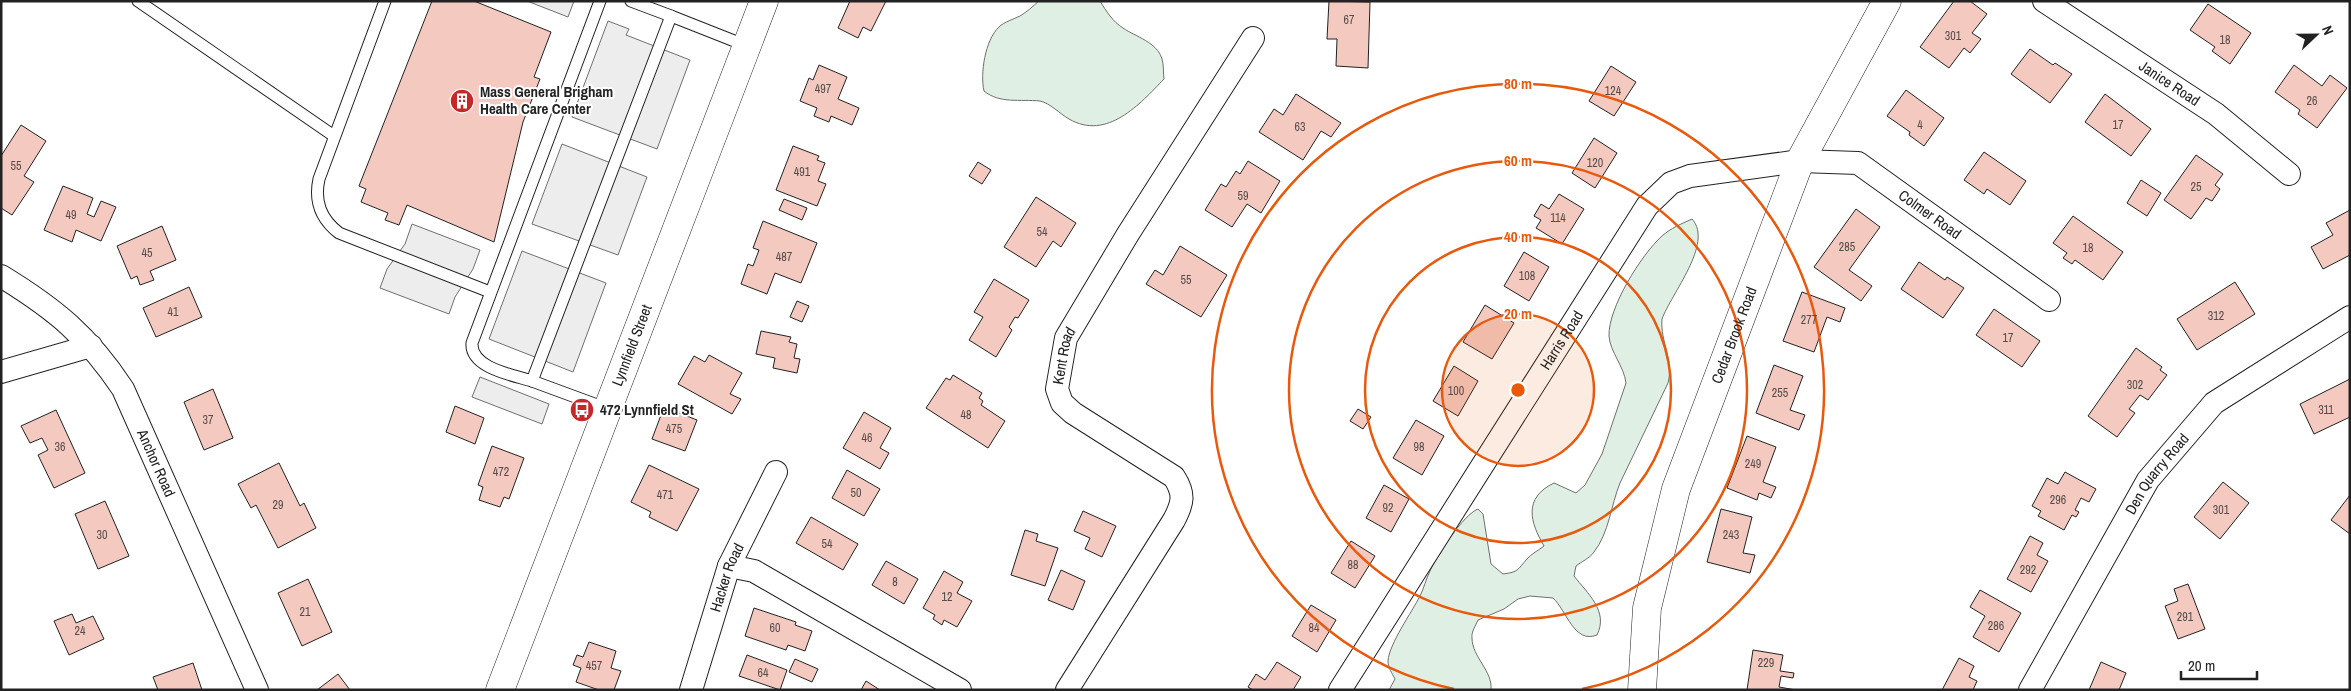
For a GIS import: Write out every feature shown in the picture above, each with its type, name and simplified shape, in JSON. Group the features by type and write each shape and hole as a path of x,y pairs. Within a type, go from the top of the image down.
{"main road":[{"name":"Lynnfield Street","path":"500,690 764,1"},
{"name":"Cedar Brook Road","path":"1642,690 1647,608 1676,488 1800,161 1887,1"}],"street":[{"name":"Janice Road","path":"2044,1 2216,114 2289,174"},
{"name":"Kent Road","path":"1067,690 1174,520 1182,504 1182,490 1174,477 1073,413 1062,403 1057,389 1066,338 1128,234 1253,38"},
{"name":"Colmer Road","path":"1800,161 1858,163 2049,300"},
{"name":"Harris Road","path":"1340,690 1647,206 1671,183 1690,176 1800,161"},
{"name":"Anchor Road","path":"1,276 64,318 107,364 123,389 257,690"},
{"name":"Den Quarry Road","path":"2030,690 2148,480 2214,403 2350,317"},
{"path":"1,372 91,346"},
{"name":"Hacker Road","path":"691,690 729,566 776,472"},
{"path":"729,566 754,571 960,690"}],"lane":[{"path":"138,1 334,136"},
{"path":"385,1 334,136 320,179 317,197 322,214 332,228 346,237 490,292"},
{"path":"600,1 472,339 473,354 480,362 608,408"},
{"path":"632,1 747,46"},
{"path":"532,382 671,16"}],"green space":[{"path":"1039,1 1100,1 1119,26 1156,48 1162,59 1164,79 1122,117 1096,126 1083,125 1069,119 1044,102 1010,100 990,95 984,91 983,67 990,40 1001,25 1023,14"},
{"path":"1692,219 1697,229 1698,241 1695,255 1662,319 1669,367 1668,383 1620,483 1599,544 1590,556 1576,566 1574,576 1595,603 1598,610 1600,626 1597,635 1589,637 1577,631 1553,598 1530,596 1518,599 1504,609 1478,620 1473,631 1473,645 1489,677 1491,690 1389,690 1395,679 1388,664 1392,646 1420,596 1438,555 1465,519 1478,509 1483,514 1491,564 1503,574 1512,572 1517,570 1529,557 1544,546 1535,528 1533,519 1532,511 1537,496 1554,483 1576,493 1585,485 1602,454 1626,383 1609,336 1614,311 1627,283 1654,245 1662,236 1676,226"}],"shaded area":[{"path":"527,1 574,1 568,17"},
{"path":"608,21 629,29 626,35 690,60 657,149 572,117"},
{"path":"562,144 647,177 618,255 532,224"},
{"path":"412,224 480,250 473,269 455,297 449,314 380,288 387,269 405,244"},
{"path":"522,251 606,283 573,372 489,339"},
{"path":"480,377 549,404 542,424 472,397"}],"building":[{"name":"Mass General Brigham Health Care Center","path":"432,1 474,1 551,32 534,77 540,79 523,122 494,242 407,205 399,225 385,220 388,213 361,202 366,189 359,186"},
{"path":"850,1 886,1 871,31 863,27 858,38 838,28"},
{"path":"1329,1 1370,2 1368,68 1336,66 1337,39 1327,39"},
{"path":"1954,1 1970,1 1987,14 1972,33 1981,39 1970,53 1964,48 1949,68 1920,47"},
{"path":"2208,4 2251,33 2230,64 2212,51 2215,47 2190,30"},
{"path":"2030,49 2053,65 2055,63 2072,74 2050,103 2011,74"},
{"path":"819,65 847,77 838,99 859,108 852,125 831,116 829,122 814,116 817,108 800,101 809,78 813,80"},
{"path":"2294,65 2322,86 2330,75 2347,88 2317,128 2298,114 2300,110 2275,92"},
{"path":"1611,66 1636,82 1614,116 1589,101"},
{"path":"1906,90 1944,118 1924,146 1909,135 1910,132 1887,116"},
{"path":"1296,94 1341,123 1331,137 1321,131 1303,160 1259,132 1274,109 1283,115"},
{"path":"2105,94 2151,129 2131,156 2085,122"},
{"path":"21,125 46,141 24,176 34,182 12,215 1,208 1,156"},
{"path":"1594,138 1617,153 1595,188 1572,173"},
{"path":"793,146 819,156 817,160 825,163 818,181 826,184 817,206 776,190"},
{"path":"1984,152 2026,181 2010,205 1987,189 1984,194 1964,180"},
{"path":"2196,155 2223,174 2215,185 2220,189 2212,201 2206,198 2191,219 2164,200"},
{"path":"1248,161 1280,181 1261,213 1247,204 1232,227 1205,210 1221,184 1226,187 1236,171 1240,174"},
{"path":"978,162 991,170 982,184 969,176"},
{"path":"2141,180 2161,193 2147,216 2127,203"},
{"path":"63,186 93,198 87,214 94,217 101,201 116,207 101,241 76,230 72,242 44,230"},
{"path":"1559,194 1584,209 1562,244 1536,228 1541,220 1534,216 1541,204 1549,209"},
{"path":"1036,197 1076,223 1061,247 1053,241 1036,267 1004,247"},
{"path":"784,199 807,208 802,220 779,210"},
{"path":"1856,209 1880,227 1849,270 1872,286 1861,301 1814,267"},
{"path":"2350,210 2350,255 2323,269 2311,247 2333,235 2326,223"},
{"path":"2073,216 2123,252 2103,280 2075,260 2072,264 2063,258 2067,253 2053,243"},
{"path":"763,221 817,243 801,283 775,273 767,294 741,284 748,264 753,266 759,250 753,248"},
{"path":"162,226 176,260 150,271 154,280 140,285 137,276 131,279 117,246"},
{"path":"1180,246 1227,275 1201,317 1146,284 1155,270 1163,275"},
{"path":"1524,252 1549,267 1529,301 1504,286"},
{"path":"1919,262 1945,280 1947,277 1964,288 1943,318 1901,289"},
{"path":"994,279 1029,300 1018,318 1015,317 1009,327 1012,330 996,357 969,340 983,317 974,312"},
{"path":"2235,282 2255,314 2197,350 2177,319"},
{"path":"189,287 202,317 156,337 143,308"},
{"path":"1802,292 1845,308 1840,322 1827,317 1814,352 1783,341"},
{"path":"797,301 809,306 802,322 790,317"},
{"path":"1485,305 1514,323 1492,359 1463,342"},
{"path":"1994,309 2040,341 2022,367 1976,335"},
{"path":"761,331 791,337 789,342 797,344 794,358 800,359 797,373 773,368 775,358 756,354"},
{"path":"2136,348 2162,367 2160,370 2167,375 2148,400 2140,395 2129,409 2135,413 2117,437 2088,416"},
{"path":"709,355 742,373 730,394 741,399 732,414 678,384 694,356 705,362"},
{"path":"1774,365 1803,376 1790,410 1805,415 1799,430 1756,413"},
{"path":"1454,366 1478,381 1458,416 1433,401"},
{"path":"953,375 982,393 979,398 983,401 981,405 1005,421 988,448 926,408 946,378 950,380"},
{"path":"2350,379 2350,417 2314,434 2300,404"},
{"path":"213,389 233,438 204,450 184,402"},
{"path":"455,406 484,418 475,444 446,432"},
{"path":"664,407 697,420 685,451 652,439"},
{"path":"1358,409 1371,417 1363,429 1350,421"},
{"path":"56,410 85,473 54,488 38,455 48,450 42,438 30,443 21,426"},
{"path":"864,412 891,428 880,448 889,453 880,469 843,448"},
{"path":"1416,420 1444,436 1422,475 1393,458"},
{"path":"1747,436 1776,447 1763,482 1776,487 1771,498 1759,493 1757,500 1727,488"},
{"path":"492,446 524,458 509,499 504,497 500,507 479,500 483,487 478,485"},
{"path":"279,463 300,506 304,503 316,528 278,548 256,505 251,508 238,484"},
{"path":"649,465 699,489 677,531 649,517 651,512 631,502"},
{"path":"847,470 880,489 864,516 832,498"},
{"path":"2065,472 2096,489 2089,502 2081,498 2075,510 2079,512 2076,517 2072,515 2064,530 2038,516 2041,511 2032,506 2047,478 2058,484"},
{"path":"2223,482 2249,503 2220,539 2194,517"},
{"path":"1384,485 1409,499 1391,532 1366,518"},
{"path":"2350,495 2350,534 2331,520"},
{"path":"105,501 129,556 98,569 75,514"},
{"path":"1721,509 1752,517 1743,553 1755,555 1750,573 1707,562"},
{"path":"1083,511 1116,526 1102,557 1085,549 1090,538 1074,531"},
{"path":"811,517 858,544 843,570 796,543"},
{"path":"1025,530 1038,534 1036,541 1058,548 1045,586 1011,575"},
{"path":"2030,536 2043,543 2037,555 2048,561 2031,592 2007,579"},
{"path":"1351,541 1375,556 1355,588 1331,573"},
{"path":"886,561 918,579 904,604 872,585"},
{"path":"1061,570 1085,581 1073,610 1048,600"},
{"path":"944,571 963,582 957,593 972,601 957,627 944,620 942,625 933,619 935,615 923,608"},
{"path":"308,579 332,632 302,646 278,593"},
{"path":"2188,584 2205,629 2178,639 2165,606 2178,601 2174,589"},
{"path":"1980,590 2021,613 1999,652 1973,637 1985,616 1970,607"},
{"path":"1311,605 1336,620 1317,652 1292,636"},
{"path":"754,608 796,622 795,625 812,631 805,651 788,645 786,650 745,636"},
{"path":"72,614 76,623 93,616 104,639 69,655 54,621"},
{"path":"589,642 616,651 611,668 621,671 614,690 599,690 576,682 581,668 573,665 577,655 583,657"},
{"path":"1753,650 1783,655 1780,671 1794,673 1793,678 1781,676 1779,687 1796,690 1747,690"},
{"path":"747,655 787,670 780,690 739,676"},
{"path":"1959,658 1974,666 1969,677 1977,681 1973,690 1942,690"},
{"path":"795,659 818,669 812,682 789,672"},
{"path":"1277,662 1301,677 1293,690 1253,690 1248,687 1256,674 1265,680"},
{"path":"2101,662 2126,673 2119,690 2089,690"},
{"path":"193,663 202,690 158,690 153,677"},
{"path":"338,674 350,690 317,690"},
{"path":"866,681 880,690 861,690"}],"place":[{"name":"Mass General Brigham Health Care Center","path":"462,101"},
{"name":"472 Lynnfield St","path":"582,410"}]}
